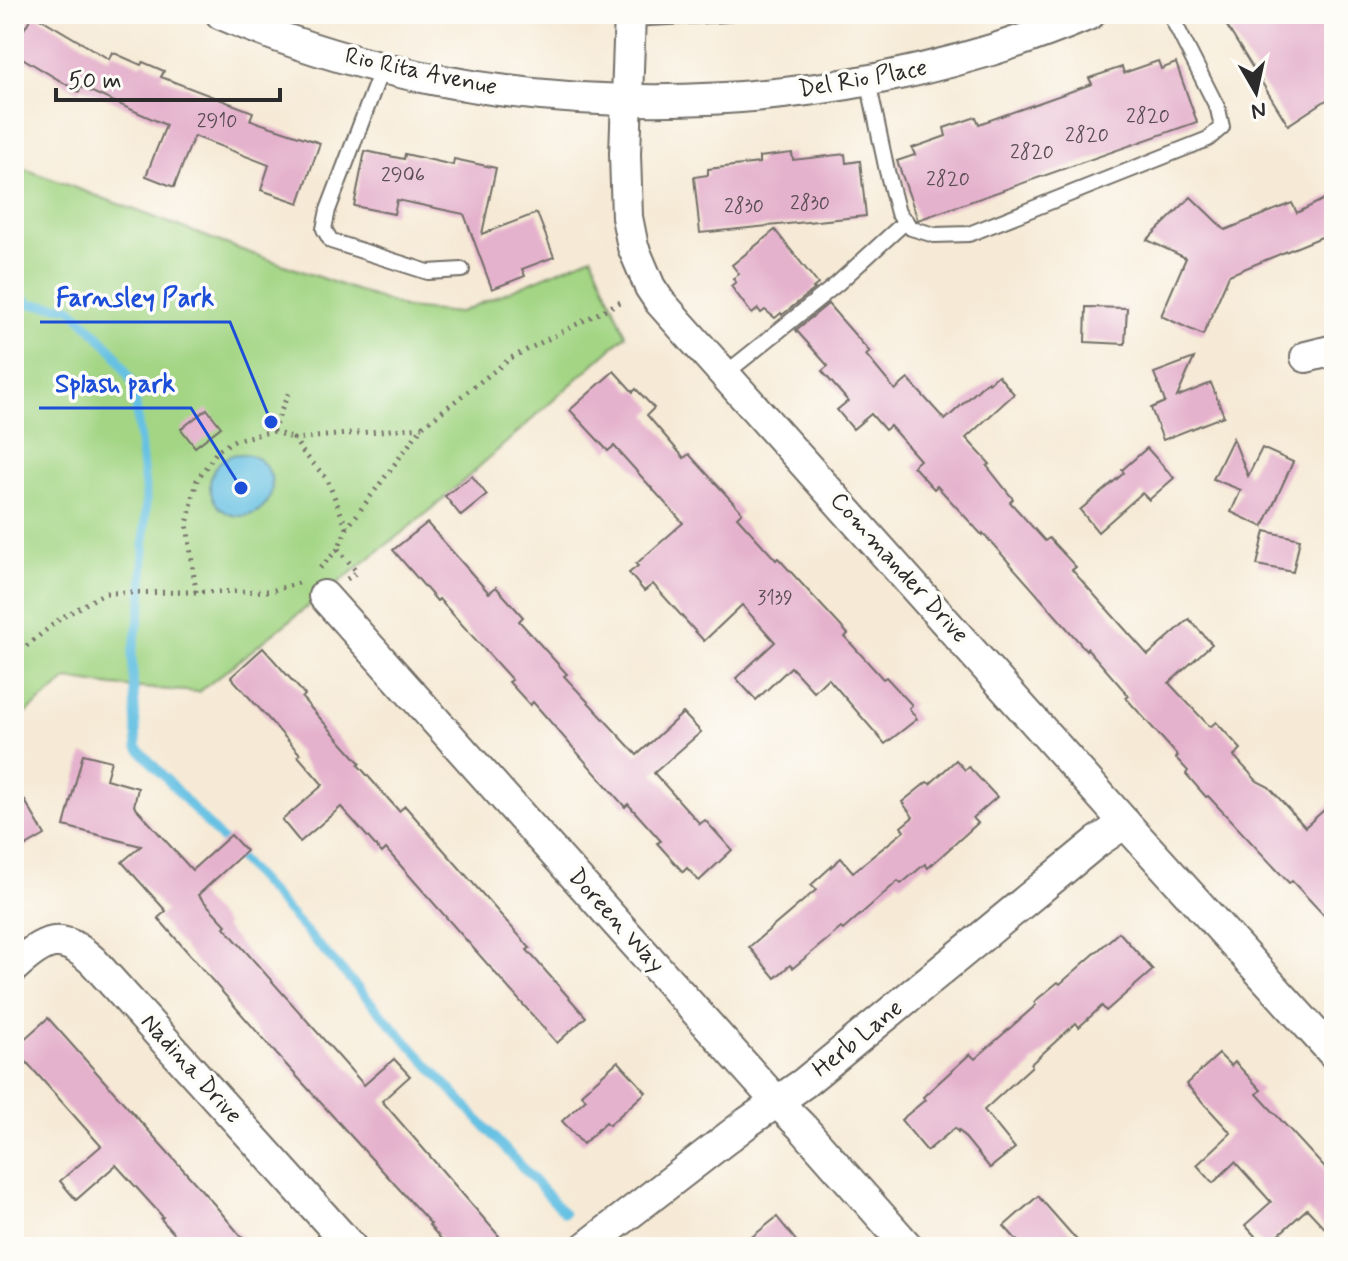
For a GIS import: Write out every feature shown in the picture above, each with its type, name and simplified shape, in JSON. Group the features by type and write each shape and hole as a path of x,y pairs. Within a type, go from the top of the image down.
{"street":[{"name":"Rio Rita Avenue","path":"221,14 302,45 429,79 562,98 627,99"},
{"name":"Del Rio Place","path":"627,99 733,98 868,81 996,49 1090,14"},
{"name":"Commander Drive","path":"630,16 625,154 627,217 633,247 650,287 1334,1054"},
{"name":"Doreen Way","path":"315,582 908,1247"},
{"name":"Herb Lane","path":"586,1247 804,1083 1097,842 1125,823"},
{"name":"Nadina Drive","path":"14,967 41,946 59,942 79,948 351,1247"}],"lane":[{"path":"630,16 727,14"},
{"path":"868,81 898,213 911,228 934,235 969,234 1208,139 1222,127 1218,109 1170,14"},
{"path":"382,68 328,210 324,229 331,241 428,272 462,270"},
{"path":"725,374 837,284 906,221"}],"path":[{"path":"14,656 61,618 105,593 271,591 315,582 338,549 347,528 423,426 511,358 650,287"},
{"path":"273,431 290,389"},
{"path":"196,592 187,524 197,480 218,450 235,440 273,431 294,439 423,426"},
{"path":"294,439 327,479 347,528"},
{"path":"213,458 220,463"}],"green space":[{"path":"14,165 406,308 458,313 592,256 626,335 432,509 199,692 112,686 68,679 14,723"}],"water":[{"path":"241,454 253,456 263,463 270,473 270,497 263,507 253,514 241,516 229,514 219,507 212,497 210,485 212,473 219,463 229,456"}],"building":[{"path":"33,14 109,59 112,52 141,65 143,62 164,71 161,77 253,112 250,120 320,143 299,203 261,190 269,165 194,136 174,187 146,176 166,125 81,87 79,92 14,53 14,46"},
{"path":"1238,14 1334,14 1334,95 1288,125 1225,23"},
{"path":"1158,61 1161,69 1176,63 1197,122 918,220 897,161 915,155 912,148 946,136 944,128 976,117 979,124 1092,84 1089,78 1122,67 1124,73"},
{"path":"365,151 404,159 405,154 453,165 454,159 496,168 482,234 537,213 554,257 522,269 525,276 492,289 464,214 397,200 394,214 354,206"},
{"path":"792,153 793,160 845,154 846,163 860,161 866,216 700,233 694,177 708,175 708,169 759,163 759,157"},
{"path":"1334,194 1334,232 1229,275 1203,335 1161,316 1186,258 1147,240 1191,197 1225,230 1292,203 1297,213"},
{"path":"775,230 818,284 775,318 765,310 761,313 758,309 752,314 731,286 739,274 732,265"},
{"path":"828,304 870,352 866,355 895,390 908,379 945,420 998,375 1014,394 966,438 990,464 987,466 1013,499 1010,502 1045,541 1049,538 1076,567 1072,570 1148,655 1189,619 1212,644 1169,683 1210,727 1216,722 1241,749 1234,756 1257,781 1269,787 1305,827 1334,801 1334,926 1206,797 1186,774 1188,771 1176,758 1178,756 1087,648 983,533 913,466 920,460 890,426 885,430 871,414 853,429 837,410 848,401 822,371 828,366 796,330"},
{"path":"1086,307 1127,308 1125,344 1085,342"},
{"path":"1194,358 1177,397 1211,383 1224,416 1163,440 1151,408 1165,402 1154,373"},
{"path":"614,371 633,392 636,389 654,408 647,415 684,458 689,454 742,512 737,517 848,634 845,637 883,679 886,677 912,705 909,708 917,719 885,744 828,678 814,692 791,667 756,700 736,678 775,642 742,605 704,641 653,584 644,591 629,573 683,523 614,446 608,451 570,410"},
{"path":"207,409 221,427 195,447 181,429"},
{"path":"1233,438 1248,476 1262,448 1293,462 1263,527 1231,512 1241,490 1213,479"},
{"path":"1147,448 1174,478 1149,500 1142,493 1098,532 1080,510 1124,473 1122,470"},
{"path":"472,476 487,495 461,516 445,496"},
{"path":"427,523 489,593 496,587 523,617 519,621 567,674 564,676 637,755 683,713 701,732 654,773 700,824 705,820 732,850 699,881 687,868 683,872 628,804 625,807 533,702 530,705 509,682 512,680 393,550"},
{"path":"1265,531 1300,539 1293,572 1257,565"},
{"path":"263,648 305,695 302,698 360,763 358,765 399,811 405,806 530,948 527,950 586,1017 557,1043 386,849 382,853 341,807 300,842 282,820 323,785 298,756 300,754 231,677"},
{"path":"83,754 111,761 106,779 138,788 134,806 192,870 231,835 246,851 198,895 364,1085 394,1059 410,1076 382,1101 499,1236 487,1247 448,1247 431,1224 158,918 166,911 122,862 141,846 64,826"},
{"path":"956,760 965,770 969,767 997,797 973,818 978,823 928,868 925,864 901,884 898,881 843,930 841,928 793,968 790,965 775,978 749,947 816,890 811,885 841,858 853,872 904,831 901,827 913,817 902,802 927,782 930,784"},
{"path":"14,782 45,835 14,853"},
{"path":"1119,932 1153,970 1106,1011 1102,1006 1079,1027 1076,1023 984,1110 1015,1148 990,1168 955,1128 927,1151 901,1120 970,1054 975,1059 1036,1005 1034,1002 1058,982 1060,984"},
{"path":"48,1018 250,1247 186,1247 116,1165 76,1200 60,1181 101,1146 14,1048"},
{"path":"1219,1054 1231,1066 1235,1062 1261,1090 1257,1094 1334,1178 1334,1238 1307,1209 1265,1247 1245,1225 1271,1202 1235,1162 1213,1183 1197,1165 1231,1133 1186,1084"},
{"path":"618,1061 646,1092 583,1144 562,1121 586,1099 581,1094"},
{"path":"1038,1196 1083,1247 1023,1247 1004,1226"},
{"path":"777,1217 801,1247 739,1247"}],"waterway":[{"path":"14,288 30,304 70,307 115,353 134,386 146,497 142,604 132,654 137,747 564,1213"}],"place":[{"name":"Farnsley Park","path":"271,422"},
{"name":"Splash park","path":"241,488"}]}
